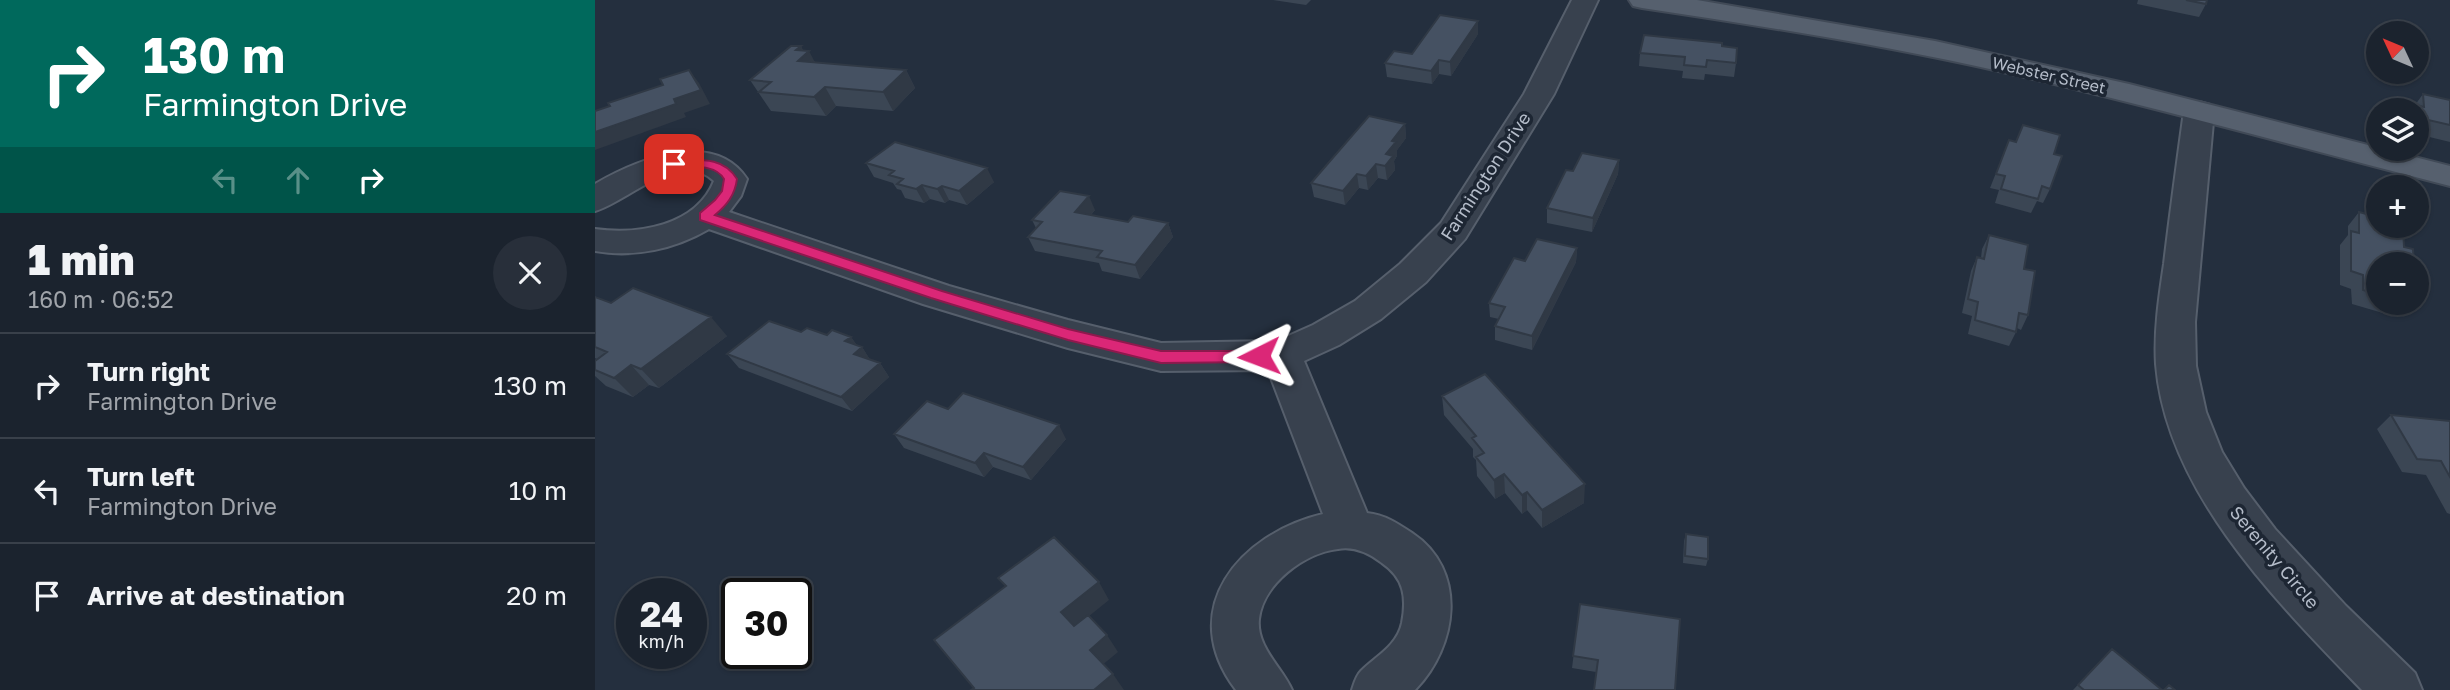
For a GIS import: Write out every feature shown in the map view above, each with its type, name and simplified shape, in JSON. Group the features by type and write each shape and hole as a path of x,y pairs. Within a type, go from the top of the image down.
{"main road":[{"name":"Webster Street","path":"1642,0 1911,44 2199,111 2450,176"}],"street":[{"name":"Farmington Drive","path":"705,216 936,295 1068,334 1161,357 1235,358 1282,355 1326,335 1369,310 1413,273 1453,232 1539,94 1585,0"},
{"name":"Serenity Circle","path":"2199,111 2176,309 2176,367 2194,433 2210,471 2234,510 2276,564 2397,690"},
{"path":"595,200 628,178 652,169 685,163 713,164 725,170 731,179 725,197 705,216 683,229 631,244 608,244 595,240"},
{"path":"1282,355 1351,529"},
{"path":"1266,690 1249,676 1236,649 1234,619 1244,589 1263,563 1289,544 1319,532 1351,529 1378,535 1402,548 1419,568 1428,592 1429,620 1419,648 1400,673 1377,690"}],"building":[{"path":"2186,0 2207,0 2206,4"},
{"path":"1440,15 1478,21 1450,62 1439,60 1431,71 1385,63 1394,51 1412,54"},
{"path":"1644,35 1722,43 1722,46 1737,48 1736,63 1707,60 1706,67 1684,65 1685,57 1640,53"},
{"path":"791,46 801,46 796,50 809,51 798,61 906,70 883,92 825,87 814,97 759,92 771,82 750,80"},
{"path":"689,70 701,90 674,99 676,104 595,132 595,111 610,106 608,103 663,85 660,79"},
{"path":"2423,94 2450,100 2450,125 2429,120 2429,98 2423,98"},
{"path":"1369,116 1405,124 1392,141 1396,142 1386,154 1393,156 1385,166 1376,164 1366,176 1357,174 1343,191 1311,183"},
{"path":"2023,125 2060,135 2054,154 2062,156 2050,189 2042,186 2038,199 2001,189 2005,176 1996,174 2009,140 2016,142"},
{"path":"895,142 987,168 959,191 942,186 937,189 922,185 916,189 897,184 903,179 889,175 894,171 866,163"},
{"path":"1582,153 1619,160 1593,218 1547,208 1566,170 1573,171"},
{"path":"1060,191 1089,196 1075,212 1128,222 1133,216 1168,223 1135,265 1097,257 1102,251 1028,237 1042,222 1032,220"},
{"path":"2359,212 2366,214 2366,238 2404,238 2404,247 2413,249 2413,252 2366,252 2366,291 2363,290 2363,275 2351,271 2351,231 2359,233"},
{"path":"1989,235 2028,245 2024,269 2035,271 2028,315 2019,313 2016,332 1975,320 1978,302 1968,299 1977,257 1984,259"},
{"path":"1537,239 1577,248 1532,336 1495,326 1505,307 1489,303 1514,258 1525,261"},
{"path":"633,288 711,317 641,369 631,365 614,378 595,370 595,361 607,352 595,347 595,297 611,303"},
{"path":"769,321 801,332 807,328 827,335 832,330 851,337 845,341 862,347 854,354 880,363 841,397 727,354"},
{"path":"1485,374 1585,484 1542,510 1527,492 1522,495 1504,474 1494,480 1476,457 1484,453 1472,438 1476,436 1442,396"},
{"path":"963,393 1059,425 1023,467 984,453 975,463 894,434 927,401 948,409"},
{"path":"2391,415 2450,421 2450,477 2441,461 2417,459"},
{"path":"1686,534 1708,537 1708,559 1685,556"},
{"path":"1054,537 1099,582 1061,612 1074,626 1088,615 1107,635 1090,650 1113,674 1094,690 971,690 974,688 934,640 1006,586 998,578"},
{"path":"1580,604 1680,619 1675,690 1594,690 1598,660 1573,656"},
{"path":"2112,649 2162,690 2084,690 2078,685"}],"route":[{"path":"674,164 713,164 725,170 731,179 729,191 720,204 705,216 936,295 1068,334 1161,357 1259,356"}]}
